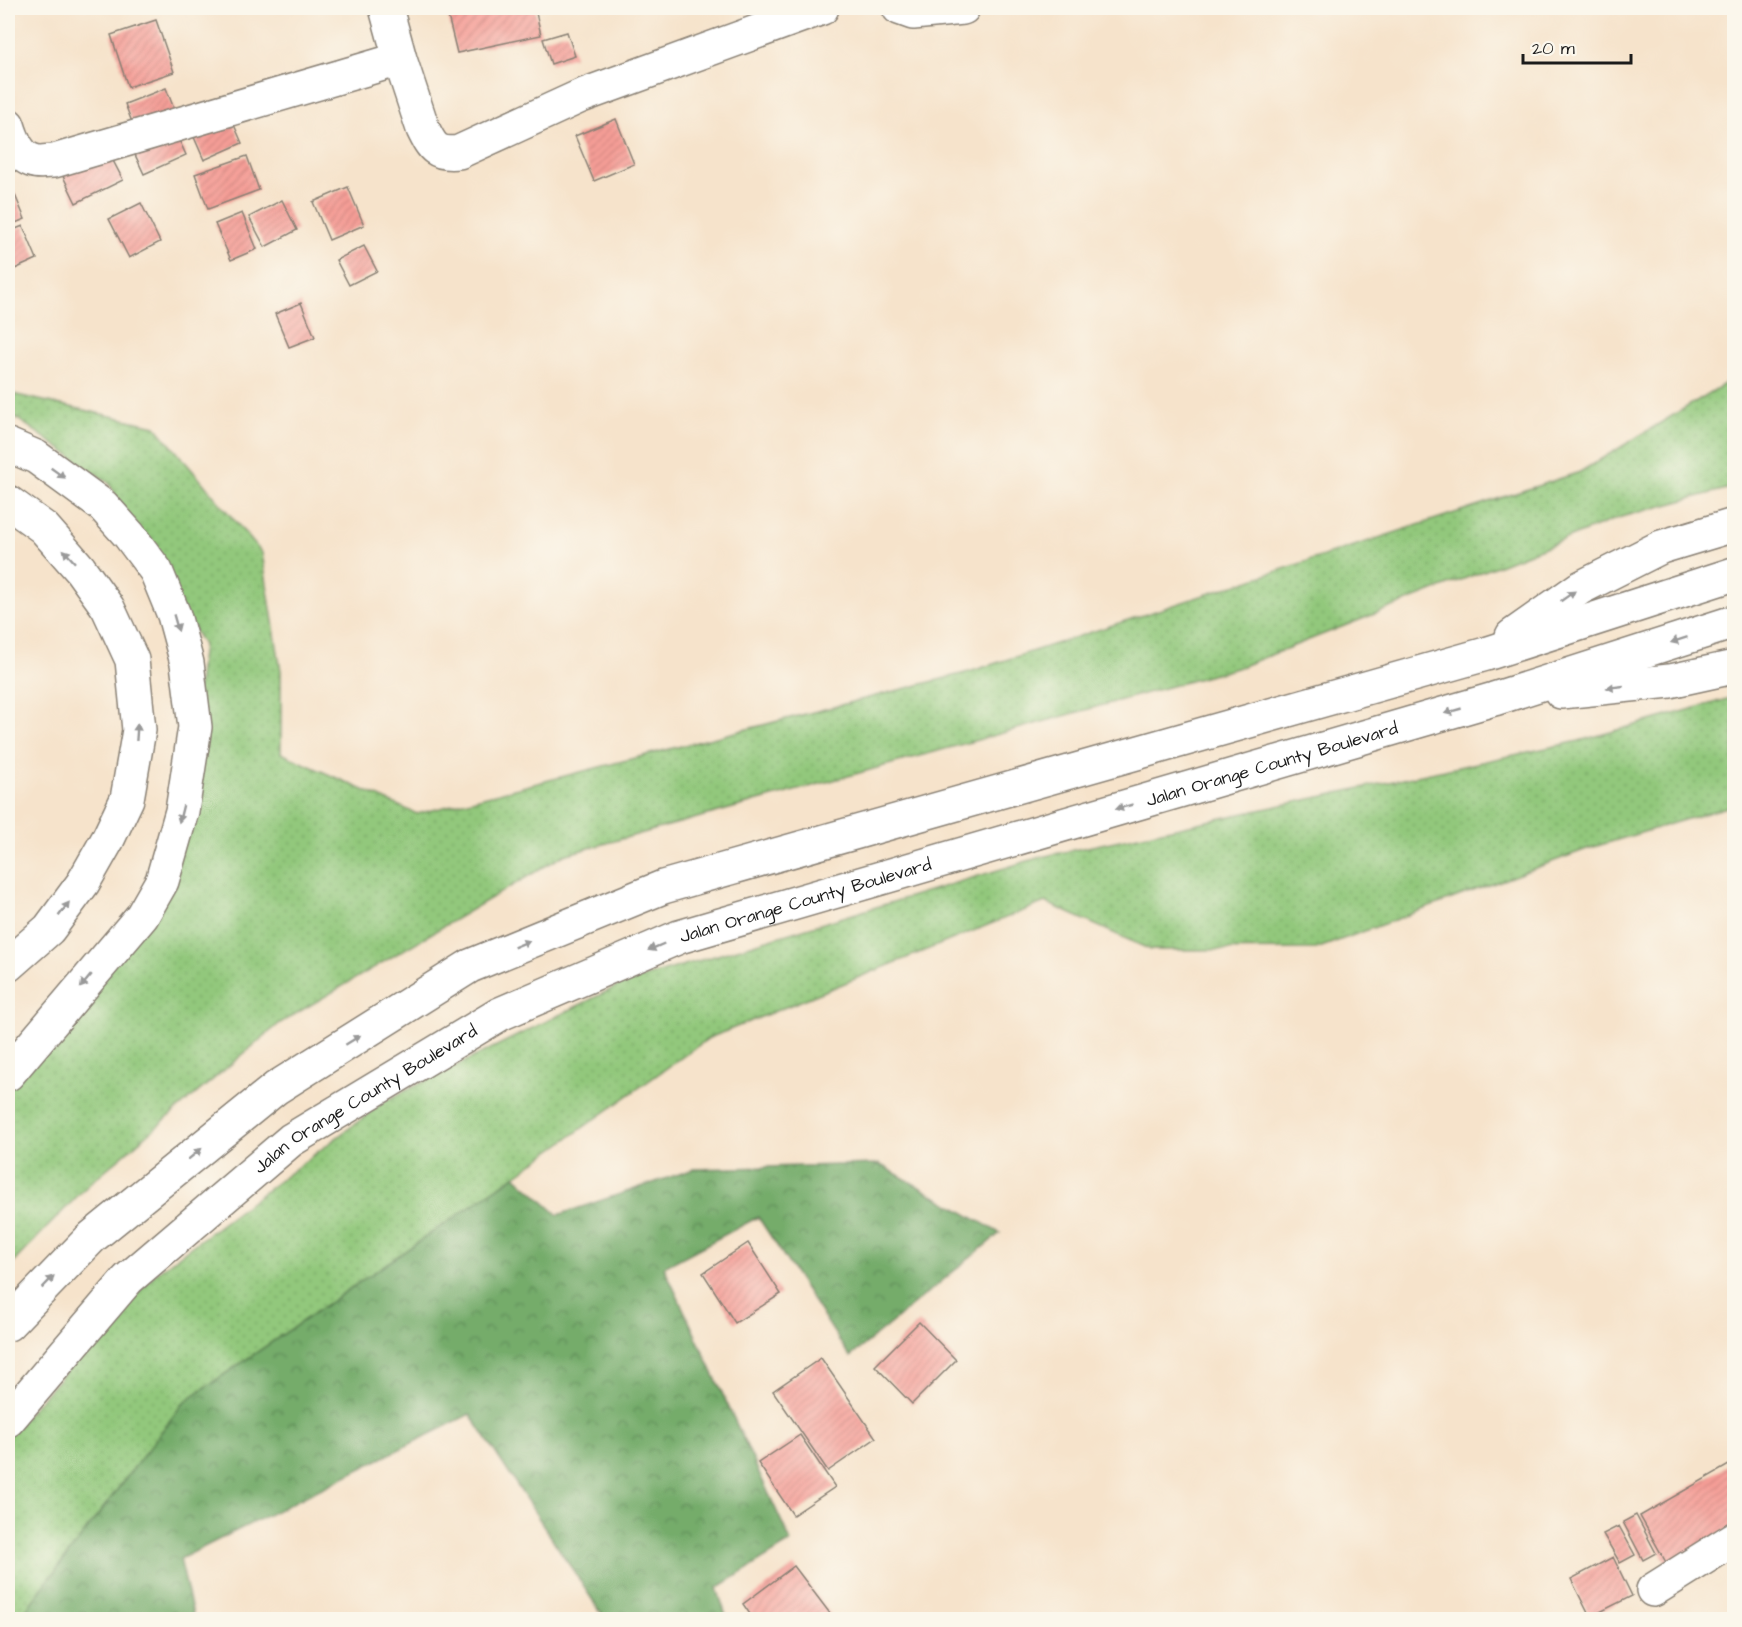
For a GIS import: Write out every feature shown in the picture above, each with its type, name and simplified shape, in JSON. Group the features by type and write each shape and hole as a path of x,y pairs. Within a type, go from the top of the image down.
{"main road":[{"path":"386,8 400,59 428,140 435,149 446,154 459,152 580,96 822,8"},
{"path":"899,8 913,13 963,8"},
{"path":"8,125 13,141 22,154 33,161 54,161 400,59"},
{"path":"8,445 36,458 103,506 129,535 156,571 174,615 187,663 195,727 182,811 162,881 142,916 8,1074"},
{"path":"8,501 44,528 80,568 108,608 132,660 139,730 127,799 104,848 83,883 49,929 8,965"},
{"path":"1486,654 1580,588 1661,547 1734,525"},
{"path":"8,1324 92,1237 276,1088 470,966 663,886 1486,654 1734,574"},
{"name":"Jalan Orange County Boulevard","path":"8,1420 128,1279 291,1140 500,1014 679,937 1494,699 1734,622"},
{"path":"1494,699 1670,681 1734,667"},
{"path":"1653,1590 1734,1539"}],"green space":[{"path":"1734,378 1734,487 1621,517 1240,667 564,855 280,1023 90,1183 8,1268 8,1081 176,857 203,645 109,483 8,412 8,393 155,426 262,553 281,671 281,753 417,814 969,672 1580,472"},
{"path":"1734,697 1734,805 1587,849 1316,949 1151,950 1045,902 709,1038 515,1176 184,1402 19,1619 8,1619 8,1435 156,1273 387,1100 622,984 1041,857 1579,741"},
{"path":"879,1164 1000,1233 850,1357 758,1217 664,1267 791,1542 717,1588 727,1619 605,1619 470,1414 180,1559 194,1619 19,1619 184,1402 515,1176 558,1215 694,1169"}],"building":[{"path":"446,8 535,8 541,35 457,53"},
{"path":"156,20 174,72 128,87 111,35"},
{"path":"567,32 575,56 551,64 543,39"},
{"path":"166,88 176,114 135,130 125,104"},
{"path":"228,111 242,143 204,160 190,128"},
{"path":"616,119 634,164 594,181 575,136"},
{"path":"173,127 186,155 144,174 131,146"},
{"path":"107,149 123,180 76,203 61,172"},
{"path":"247,156 259,190 208,209 195,174"},
{"path":"10,183 25,219 8,226 8,184"},
{"path":"348,187 364,225 329,240 313,202"},
{"path":"282,200 297,230 265,247 249,217"},
{"path":"141,203 160,242 129,258 109,219"},
{"path":"242,213 257,249 231,260 215,224"},
{"path":"23,226 37,259 8,272 8,232"},
{"path":"364,246 377,271 349,285 336,260"},
{"path":"301,303 315,337 289,347 275,314"},
{"path":"748,1243 781,1294 735,1323 703,1273"},
{"path":"919,1322 956,1360 912,1404 875,1366"},
{"path":"821,1358 876,1438 828,1471 773,1391"},
{"path":"800,1435 835,1487 793,1515 758,1463"},
{"path":"1734,1462 1734,1526 1667,1564 1640,1516"},
{"path":"1636,1515 1656,1553 1643,1560 1623,1522"},
{"path":"1619,1526 1635,1555 1620,1563 1603,1534"},
{"path":"1613,1557 1632,1596 1590,1617 1571,1579"},
{"path":"794,1566 835,1620 754,1620 743,1604"}]}
